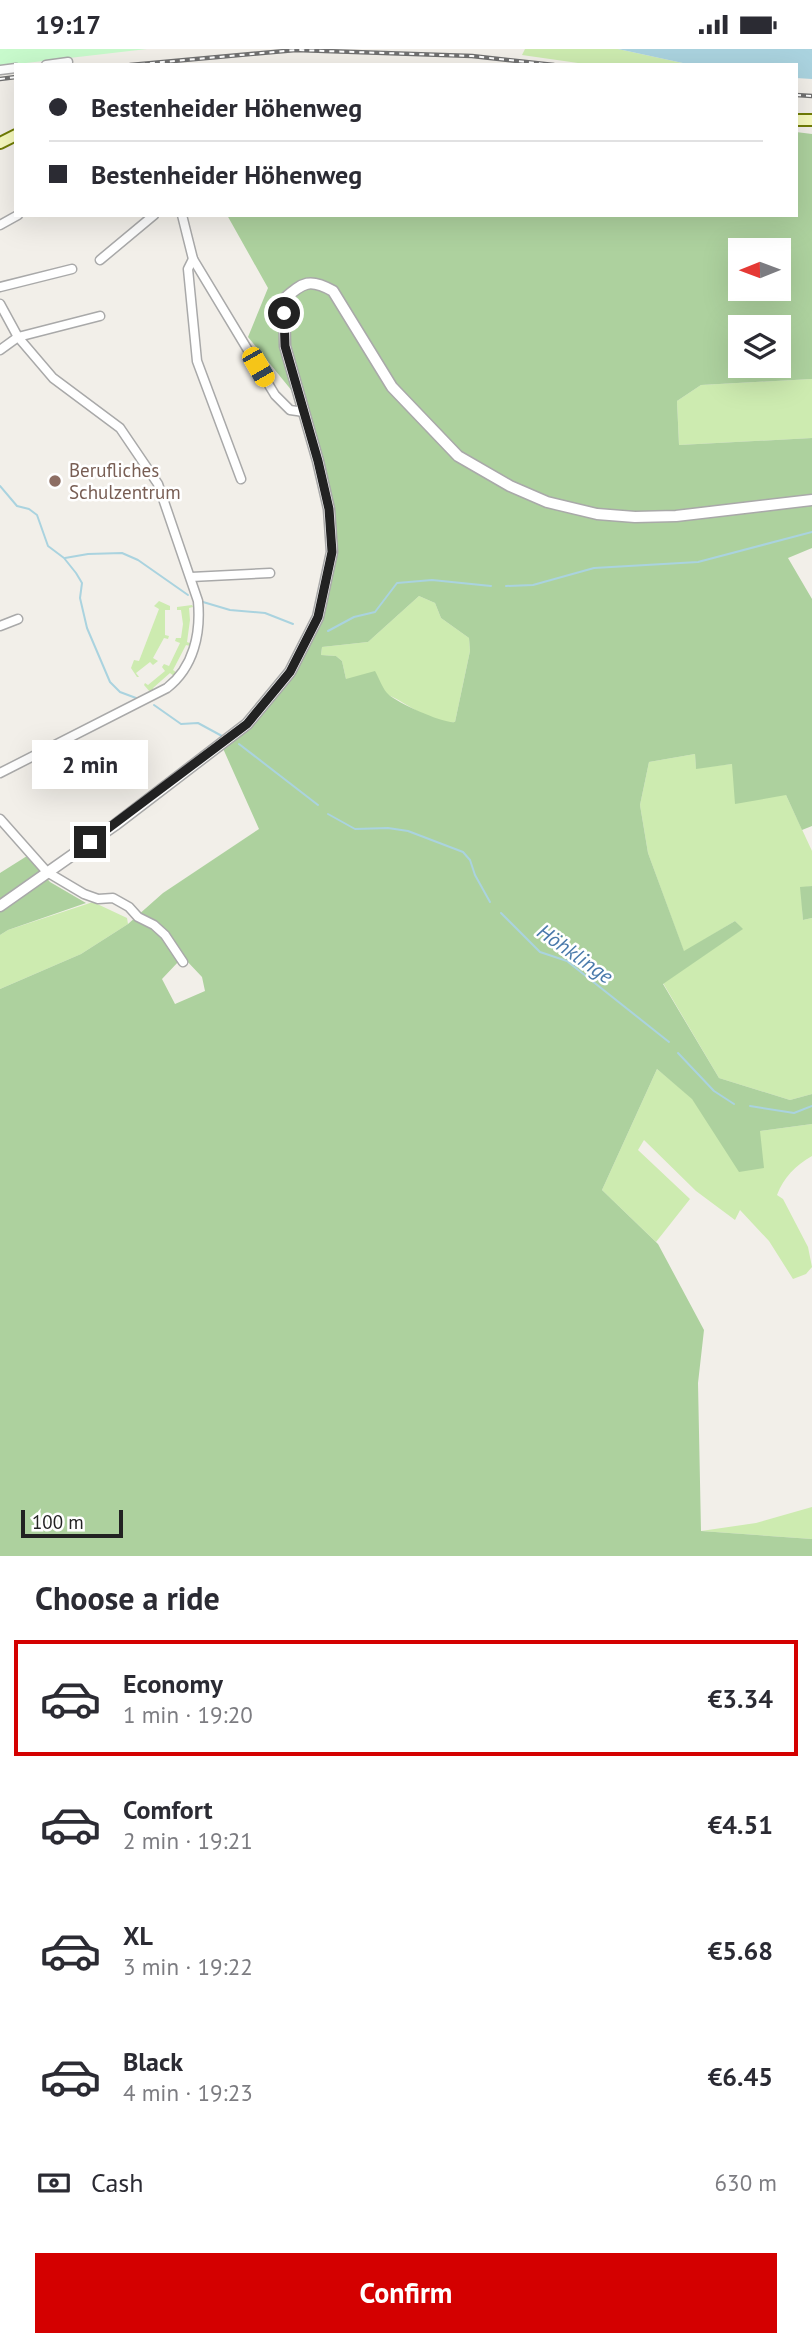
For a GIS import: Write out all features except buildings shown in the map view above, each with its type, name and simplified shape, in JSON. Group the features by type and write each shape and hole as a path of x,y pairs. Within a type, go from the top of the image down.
{"street":[{"path":"61,63 68,62"},
{"path":"100,260 152,217"},
{"path":"183,217 193,258 275,395 290,410 304,412"},
{"path":"193,258 188,269 197,361 241,479"},
{"path":"0,287 72,269"},
{"path":"0,906 115,825 247,724 290,672 318,617 332,552 329,509 285,346 284,299 301,285 318,282 333,291 392,387 458,456 510,486 547,502 597,514 635,517 676,516 812,500"},
{"path":"0,304 18,337 53,378 120,428 158,484 191,577 199,613 195,648 173,683 0,773"},
{"path":"0,350 18,337 100,316"},
{"path":"191,577 270,573"},
{"path":"0,626 18,619"},
{"path":"0,819 47,872 84,894 98,899 113,898 129,907 138,917 155,925 165,935 183,962"}],"green space":[{"path":"0,49 147,49 14,63 0,66"},
{"path":"525,49 618,49 683,63 578,63 522,55"},
{"path":"798,132 812,134 812,379 701,385 677,401 679,445 812,438 812,548 788,558 812,599 812,826 802,830 786,795 735,804 732,764 696,769 695,754 649,762 640,805 648,853 684,951 735,921 743,929 663,984 719,1078 790,1100 812,1094 812,1124 760,1131 764,1168 739,1172 692,1099 657,1069 602,1190 658,1244 704,1330 698,1383 701,1531 812,1539 812,1556 0,1556 0,989 81,954 128,924 163,893 259,829 221,744 247,724 290,672 318,617 332,552 329,509 301,402 248,337 268,288 228,217 798,217","holes":["419,596 435,603 441,618 469,638 470,651 455,722 432,716 394,699 385,690 375,671 346,679 342,661 336,656 321,655 322,647 368,642","185,959 202,977 205,991 175,1004 162,979 179,961"]},
{"path":"812,379 812,438 679,445 677,401 701,385"},
{"path":"419,596 435,603 441,618 469,638 470,651 455,722 438,721 388,695 346,679 342,661 336,656 321,655 322,647 368,642"},
{"path":"159,601 170,606 170,610 165,610 165,635 169,636 168,639 164,638 153,658 158,661 153,665 150,662 136,673 137,677 131,668 134,660 139,661 159,609 154,606"},
{"path":"177,607 193,607 189,608 187,642 192,644 186,645 173,670 177,673 174,676 170,673 153,688 155,692 151,693 145,683 148,685 165,671 162,667 164,664 169,666 180,643 175,641 176,638 181,638 183,624 181,610 177,610"},
{"path":"695,754 696,768 732,764 786,795 812,851 812,886 801,888 803,920 812,918 812,1094 790,1100 719,1078 663,983 742,929 735,921 684,952 648,853 640,805 649,762"},
{"path":"27,856 50,882 86,903 0,935 0,873"},
{"path":"812,886 812,918 803,920 800,887"},
{"path":"93,902 127,918 128,924 81,954 0,989 0,935"},
{"path":"657,1069 692,1098 740,1171 760,1131 812,1124 812,1156 791,1173 777,1195 783,1199 808,1247 812,1267 806,1274 793,1279 769,1241 740,1210 735,1220 696,1191 644,1140 638,1150 690,1199 656,1242 602,1190"},
{"path":"812,1507 812,1539 701,1531 756,1523"}],"water":[{"path":"618,49 812,49 812,79 798,78 798,63 683,63"}],"waterway":[{"name":"Höhklinge","path":"0,486 17,506 29,509 37,515 48,546 64,558 76,573 82,583 80,598 87,628 110,682 120,692 136,698"},
{"path":"506,586 533,585 594,568 698,562 812,532"},
{"path":"65,558 122,553 138,560 188,595"},
{"path":"328,631 354,617 375,612 397,583 432,580 491,586"},
{"path":"203,602 230,610 265,613 293,624"},
{"name":"Höhklinge","path":"154,705 181,724 198,723 222,736"},
{"name":"Höhklinge","path":"239,744 318,805"},
{"name":"Höhklinge","path":"328,814 355,829 388,828 408,831 463,852 470,860 490,902"},
{"name":"Höhklinge","path":"501,913 540,952 567,961 669,1042"},
{"name":"Höhklinge","path":"678,1053 714,1091 734,1104"},
{"name":"Höhklinge","path":"750,1106 794,1113 812,1106"}],"railway":[{"path":"152,63 296,50 472,56 536,63"},
{"path":"0,79 14,77"},
{"path":"798,95 812,96"}],"place":[{"name":"Berufliches Schulzentrum","path":"55,481"}],"route":[{"path":"90,842 247,724 290,672 318,617 332,552 329,509 285,346 284,313"}]}
